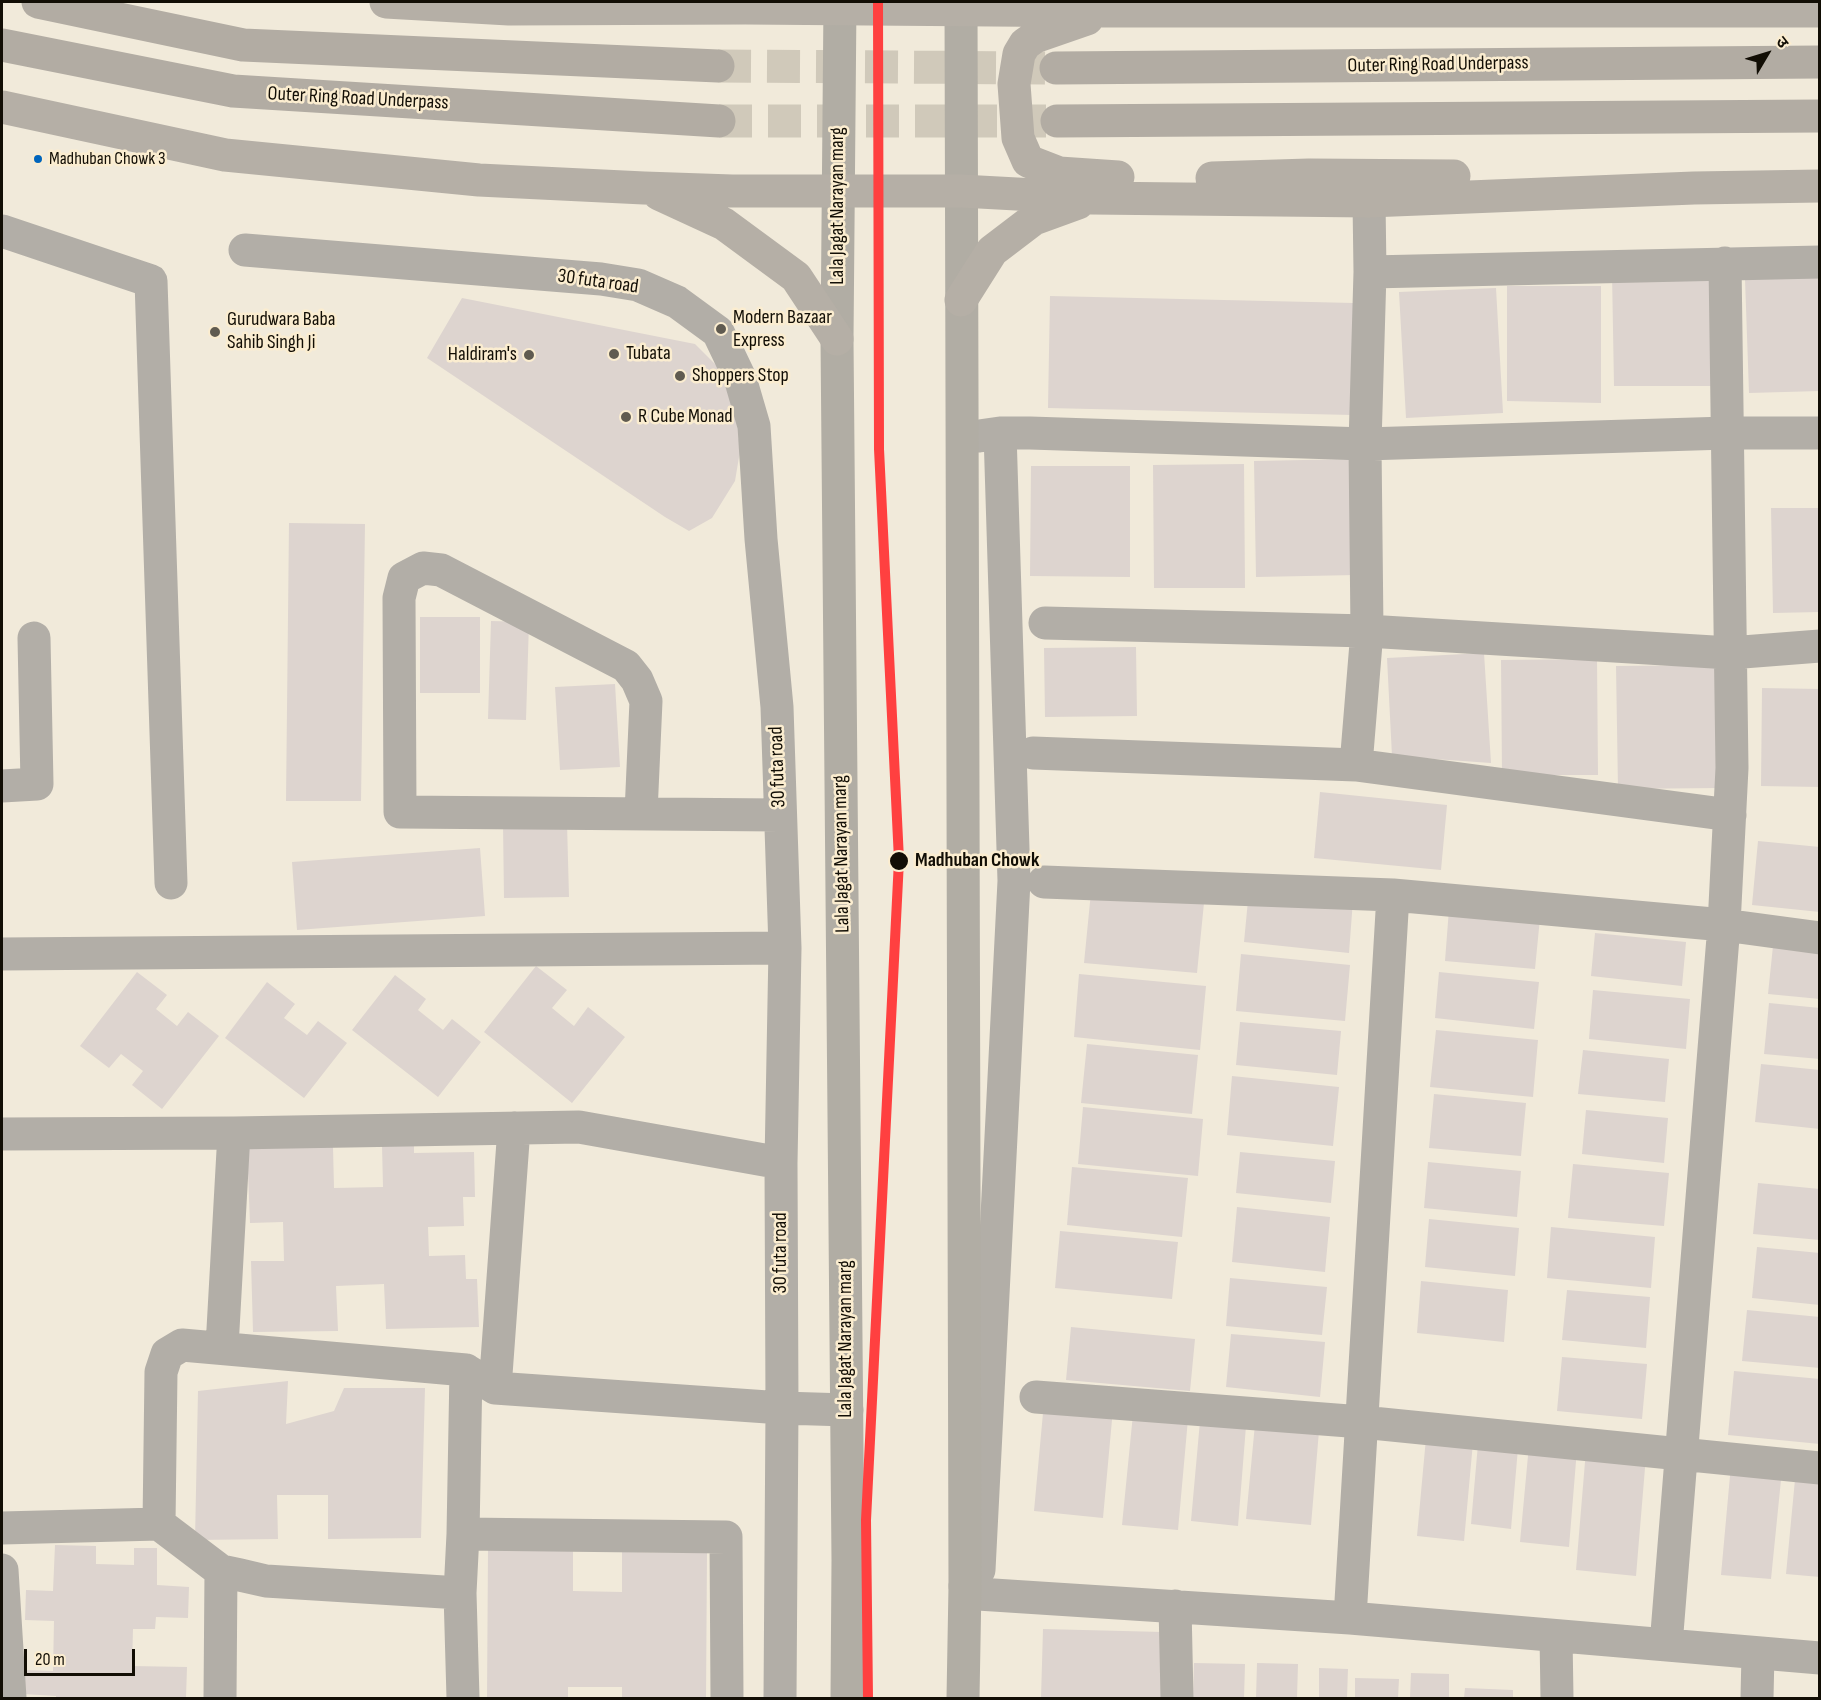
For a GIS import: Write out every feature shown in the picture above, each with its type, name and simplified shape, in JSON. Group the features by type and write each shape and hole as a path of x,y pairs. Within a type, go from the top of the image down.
{"highway":[{"path":"38,2 243,45 718,66"},
{"name":"Outer Ring Road Underpass","path":"2,45 232,91 719,121"},
{"name":"Outer Ring Road Underpass","path":"1056,68 1820,62"},
{"path":"1057,121 1820,116"}],"main road":[{"path":"386,2 509,9 840,5 1820,11"},
{"name":"Lala Jagat Narayan marg","path":"840,5 837,339 847,1410 847,1698"},
{"path":"961,6 961,300 971,1590 963,1698"},
{"path":"1108,6 1035,37 1025,44 1019,54 1014,84 1018,138 1028,161 1059,173 1155,180 1309,175 1452,177 1597,175 1695,189"},
{"path":"2,107 225,155 479,180 644,188 732,191 961,191 1091,198 1369,201 1820,186"},
{"path":"644,188 724,224 796,277 837,339"},
{"path":"961,300 992,251 1034,219 1091,198"}],"street":[{"path":"1356,765 1367,631 1365,444 1370,272 1369,201"},
{"path":"2,231 151,281 171,883"},
{"name":"30 futa road","path":"245,250 601,279 638,285 677,302 718,332 740,378 754,426 761,539 777,707 785,948 781,1162 780,1698"},
{"path":"1370,272 1820,262"},
{"path":"1666,1645 1724,925 1730,815 1732,768 1725,263"},
{"path":"962,438 1000,433 1365,444 1727,433 1820,433"},
{"path":"978,1698 971,1590 1014,881 1000,433"},
{"path":"641,813 646,701 637,680 626,666 441,570 423,568 404,578 399,598 400,812 780,815"},
{"path":"1045,623 1367,631 1730,653 1820,646"},
{"path":"2,786 37,784 34,638"},
{"path":"1033,753 1356,765 1730,815"},
{"path":"1044,882 1393,895 1724,925 1820,938"},
{"path":"1350,1618 1393,895"},
{"path":"2,954 785,948"},
{"path":"2,1134 579,1127 781,1162"},
{"path":"495,1388 514,1128"},
{"path":"222,1347 234,1132"},
{"path":"159,1524 160,1372 167,1354 182,1345 466,1370 495,1388 782,1408 847,1410"},
{"path":"463,1698 460,1593 466,1370"},
{"path":"1036,1397 1362,1422 1820,1468"},
{"path":"2,1528 159,1524 221,1571 266,1581 460,1593"},
{"path":"463,1534 726,1537 727,1698"},
{"path":"2,1570 10,1698"},
{"path":"220,1698 221,1571"},
{"path":"971,1590 1350,1618 1820,1658"},
{"path":"1175,1606 1177,1698"},
{"path":"1556,1636 1557,1698"},
{"path":"1757,1698 1758,1653"}],"building":[{"path":"1612,273 1717,273 1718,386 1614,386"},
{"path":"1820,277 1820,391 1749,393 1745,279"},
{"path":"1507,286 1601,286 1601,403 1507,401"},
{"path":"1496,288 1503,413 1406,418 1399,292"},
{"path":"1050,296 1354,303 1352,415 1048,408"},
{"name":"R Cube Monad","path":"462,298 695,344 717,366 736,407 740,451 735,481 712,518 689,531 427,358"},
{"path":"1353,459 1356,575 1256,577 1254,461"},
{"path":"1244,464 1245,588 1154,588 1153,465"},
{"path":"1031,466 1130,466 1130,577 1030,576"},
{"path":"1771,508 1820,508 1820,612 1773,613"},
{"path":"289,523 365,524 361,801 286,801"},
{"path":"420,617 480,617 480,693 420,693"},
{"path":"491,621 529,622 526,720 488,719"},
{"path":"1136,647 1137,716 1045,717 1044,648"},
{"path":"1484,653 1491,763 1392,756 1387,658"},
{"path":"1597,659 1598,775 1502,775 1501,660"},
{"path":"1717,665 1719,788 1618,789 1616,666"},
{"path":"615,684 620,767 560,770 555,687"},
{"path":"1762,688 1820,689 1820,787 1761,786"},
{"path":"1320,792 1447,805 1441,870 1314,858"},
{"path":"567,823 569,897 504,898 503,824"},
{"path":"1758,841 1820,847 1820,912 1752,905"},
{"path":"480,848 485,916 297,930 292,862"},
{"path":"1249,890 1353,900 1349,953 1244,942"},
{"path":"1091,892 1204,903 1197,973 1084,963"},
{"path":"1449,909 1540,918 1535,969 1445,961"},
{"path":"1595,933 1686,942 1682,986 1591,976"},
{"path":"1773,946 1820,951 1820,999 1768,994"},
{"path":"1241,954 1350,965 1345,1021 1236,1011"},
{"path":"536,966 567,990 552,1008 574,1026 588,1007 625,1037 572,1103 484,1032"},
{"path":"137,972 167,995 156,1009 177,1026 188,1012 219,1036 162,1109 132,1085 143,1071 121,1054 109,1068 80,1046"},
{"path":"1439,972 1539,982 1534,1029 1435,1018"},
{"path":"1079,974 1206,986 1200,1050 1074,1037"},
{"path":"395,975 426,999 418,1010 443,1030 452,1019 481,1042 438,1097 352,1030"},
{"path":"267,982 295,1004 284,1018 307,1035 318,1021 347,1043 304,1098 225,1038"},
{"path":"1593,990 1690,999 1686,1049 1589,1039"},
{"path":"1769,1003 1820,1008 1820,1059 1764,1054"},
{"path":"1240,1022 1341,1031 1337,1075 1236,1065"},
{"path":"1436,1030 1538,1040 1533,1097 1430,1087"},
{"path":"1087,1044 1198,1055 1192,1114 1081,1103"},
{"path":"1583,1050 1669,1059 1665,1102 1578,1094"},
{"path":"1761,1064 1820,1070 1820,1129 1755,1122"},
{"path":"1232,1076 1339,1087 1333,1146 1227,1135"},
{"path":"1434,1094 1526,1103 1521,1156 1429,1148"},
{"path":"1083,1107 1203,1119 1198,1176 1078,1164"},
{"path":"1586,1110 1668,1118 1664,1163 1582,1154"},
{"path":"414,1144 414,1153 474,1152 475,1197 463,1197 464,1226 428,1227 429,1256 465,1255 466,1279 477,1279 479,1327 386,1329 384,1284 336,1286 338,1331 253,1332 251,1261 284,1261 283,1222 250,1223 247,1148 333,1147 334,1188 383,1187 382,1145"},
{"path":"1240,1152 1335,1161 1331,1203 1236,1193"},
{"path":"1428,1162 1521,1171 1517,1217 1424,1208"},
{"path":"1573,1164 1669,1173 1664,1226 1568,1218"},
{"path":"1072,1167 1188,1178 1182,1237 1067,1225"},
{"path":"1758,1183 1820,1189 1820,1240 1753,1234"},
{"path":"1237,1207 1330,1217 1325,1272 1232,1262"},
{"path":"1429,1219 1519,1228 1515,1276 1425,1267"},
{"path":"1551,1227 1655,1237 1651,1288 1547,1278"},
{"path":"1060,1231 1178,1242 1172,1299 1055,1288"},
{"path":"1757,1247 1820,1253 1820,1305 1752,1298"},
{"path":"1230,1278 1327,1287 1322,1335 1226,1326"},
{"path":"1421,1281 1508,1290 1504,1342 1417,1333"},
{"path":"1567,1290 1650,1297 1646,1348 1562,1340"},
{"path":"1747,1310 1820,1317 1820,1368 1742,1361"},
{"path":"1071,1327 1195,1339 1190,1391 1066,1380"},
{"path":"1231,1334 1325,1342 1320,1397 1226,1387"},
{"path":"1562,1357 1647,1364 1642,1419 1557,1411"},
{"path":"1734,1371 1820,1379 1820,1444 1728,1435"},
{"path":"288,1381 286,1424 334,1411 344,1388 425,1388 421,1538 328,1539 328,1495 277,1495 278,1539 195,1540 198,1391"},
{"path":"1044,1402 1113,1409 1103,1518 1034,1511"},
{"path":"1133,1414 1188,1419 1178,1530 1122,1525"},
{"path":"1200,1421 1246,1426 1238,1526 1191,1521"},
{"path":"1255,1424 1319,1431 1311,1525 1246,1519"},
{"path":"1426,1438 1473,1442 1464,1541 1417,1536"},
{"path":"1478,1444 1518,1448 1511,1529 1471,1524"},
{"path":"1529,1445 1577,1449 1569,1547 1520,1542"},
{"path":"1586,1450 1646,1456 1636,1576 1576,1570"},
{"path":"1731,1465 1782,1470 1771,1579 1721,1575"},
{"path":"1796,1469 1820,1471 1820,1577 1786,1574"},
{"path":"55,1545 96,1546 96,1564 134,1565 134,1548 157,1548 157,1585 189,1587 188,1618 156,1617 155,1629 133,1629 132,1666 187,1667 186,1698 56,1698 56,1696 23,1694 24,1670 53,1671 54,1621 25,1620 26,1590 53,1591"},
{"path":"488,1550 573,1551 573,1591 622,1592 622,1552 707,1553 706,1698 622,1698 622,1687 568,1687 568,1698 487,1698"},
{"path":"1043,1629 1163,1632 1162,1698 1041,1698"},
{"path":"1194,1663 1245,1664 1244,1698 1193,1698"},
{"path":"1257,1663 1298,1664 1297,1698 1256,1698"},
{"path":"1319,1668 1348,1669 1347,1698 1319,1698"},
{"path":"1411,1673 1449,1674 1449,1698 1410,1698"},
{"path":"1355,1678 1399,1679 1398,1698 1355,1698"},
{"path":"1465,1688 1513,1690 1513,1698 1464,1698"}],"tunnel":[{"path":"718,66 1056,68"},
{"path":"719,121 1057,121"}],"transit line":[{"path":"868,1698 866,1520 899,860 879,449 878,2"}],"place":[{"name":"Madhuban Chowk 3","path":"38,159"},
{"name":"Modern Bazaar Express","path":"721,329"},
{"name":"Gurudwara Baba Sahib Singh Ji","path":"215,332"},
{"name":"Tubata","path":"614,354"},
{"name":"Haldiram's","path":"529,355"},
{"name":"Shoppers Stop","path":"680,376"},
{"name":"R Cube Monad","path":"626,417"},
{"name":"Madhuban Chowk","path":"899,861"}]}
